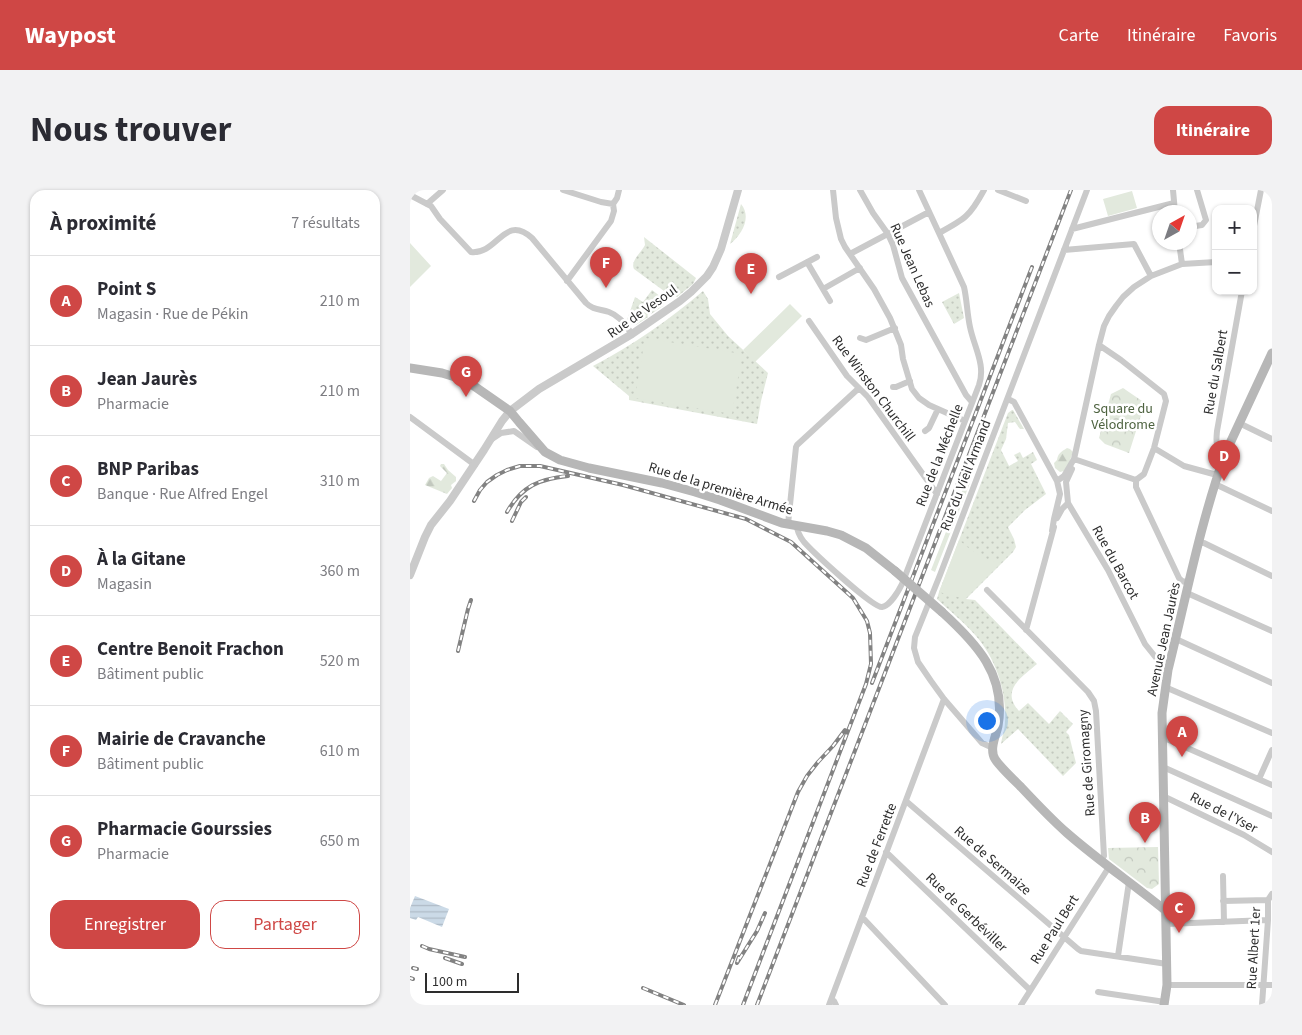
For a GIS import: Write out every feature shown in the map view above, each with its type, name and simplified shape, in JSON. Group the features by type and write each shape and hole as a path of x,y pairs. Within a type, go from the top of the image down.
{"main road":[{"name":"Avenue Jean Jaurès","path":"1165,1004 1167,964 1162,713 1165,687 1199,542 1224,454 1269,366 1272,353"},
{"name":"Rue de la première Armée","path":"410,368 442,373 474,386 510,411 545,452 571,464 662,483 720,500 782,523 827,531 850,538 866,548 963,631 978,648 992,670 1000,704 993,748"},
{"path":"993,748 994,758 1066,832 1166,910"}],"street":[{"path":"427,204 444,190"},
{"path":"563,190 613,204"},
{"path":"567,281 611,221 614,211 613,204 619,190"},
{"name":"Rue de Vesoul","path":"410,572 432,525 475,465 510,411 539,389 632,334 680,301 707,276 713,267 720,249 738,190"},
{"path":"833,190 837,226 841,239 878,297 894,328 901,345 912,389 929,405 965,420"},
{"name":"Rue Jean Lebas","path":"860,190 888,234 902,278 966,395 972,402"},
{"name":"Rue de la Méchelle","path":"792,524 805,543 857,592 878,606 883,607 894,597 902,584 981,378 981,366 970,326 964,287 919,190"},
{"path":"939,233 961,221 969,214 984,190"},
{"path":"998,190 1026,201"},
{"name":"Rue du Vieil Armand","path":"993,748 982,743 944,699 918,662 914,648 914,638 1008,399 1087,190"},
{"path":"1072,228 1174,204 1173,190"},
{"path":"1197,190 1206,220 1202,225 1197,226"},
{"path":"1257,210 1261,190"},
{"path":"410,194 430,206 471,252 484,251 510,230 517,229 525,232 590,307 614,314 632,334"},
{"path":"850,254 929,212"},
{"path":"1064,250 1134,244 1151,276"},
{"path":"1180,250 1182,264"},
{"path":"779,277 817,257"},
{"path":"807,262 830,301"},
{"name":"Rue du Barcot","path":"1168,670 1165,669 1146,644 1108,570 1068,503 1066,484 1074,464 1099,345 1106,321 1119,302 1134,287 1151,276 1182,264 1212,262"},
{"path":"823,289 860,268"},
{"name":"Rue du Salbert","path":"1224,454 1216,444 1217,431 1241,295"},
{"name":"Rue Winston Churchill","path":"809,320 846,376 868,398 937,494"},
{"path":"860,338 866,340 894,328"},
{"path":"1099,345 1125,363 1164,394 1166,398 1154,448 1144,474 1136,480"},
{"path":"893,387 910,382"},
{"path":"792,524 796,448 859,388"},
{"path":"1008,399 1014,402 1042,456 1058,481 1060,494 1026,630"},
{"path":"926,431 938,408"},
{"path":"410,417 475,465"},
{"path":"1239,423 1272,439"},
{"path":"489,442 501,433 514,431 545,452"},
{"path":"1154,448 1184,466 1216,480 1272,510"},
{"path":"1058,481 1064,476 1074,459 1136,480"},
{"path":"1136,480 1136,487 1179,578 1189,583"},
{"path":"1058,481 1066,484"},
{"path":"1052,531 1060,513 1068,503 1065,499 1060,499"},
{"path":"1199,542 1272,576"},
{"path":"987,590 1026,630"},
{"path":"1187,593 1272,631"},
{"name":"Rue de Giromagny","path":"1026,630 1088,692 1094,701 1105,864"},
{"path":"1176,639 1272,682"},
{"path":"1165,687 1272,733"},
{"name":"Rue de Ferrette","path":"830,1002 944,699"},
{"path":"1162,737 1272,784"},
{"path":"1259,779 1272,750"},
{"path":"1163,767 1272,816"},
{"name":"Rue de l'Yser","path":"1163,796 1244,835 1272,852"},
{"name":"Rue de Sermaize","path":"906,801 1081,951 1167,964"},
{"name":"Rue de Gerbéviller","path":"886,852 1030,990"},
{"name":"Rue Paul Bert","path":"1021,1005 1064,938 1105,864"},
{"path":"1222,876 1224,922"},
{"path":"1118,956 1129,882"},
{"path":"1224,901 1270,897"},
{"name":"Rue Albert 1er","path":"1262,1005 1270,897"},
{"path":"862,917 945,1005"},
{"path":"1166,924 1268,920"},
{"path":"1167,985 1272,985"},
{"path":"1098,992 1165,1004"},
{"path":"830,1002 834,1001 836,1005"}],"green space":[{"path":"1132,191 1137,208 1108,216 1103,199"},
{"path":"741,204 746,214 746,220 742,231 730,244"},
{"path":"644,237 696,278 693,284 677,297 664,291 634,269 633,263 645,245"},
{"path":"410,243 431,266 410,287"},
{"path":"652,290 665,300 663,306 650,313 648,317 636,325 632,325 627,320 635,297 643,302"},
{"path":"703,291 708,299 710,314 728,336 768,373 757,424 629,400 629,396 593,366 650,332"},
{"path":"959,293 964,318 954,324 942,302"},
{"path":"790,304 802,316 755,362 743,350"},
{"path":"645,338 742,354 732,414 635,398"},
{"name":"Square du Vélodrome","path":"1123,388 1145,403 1129,453 1105,444 1099,438 1111,394"},
{"path":"1012,410 1024,429 1020,429 1015,422 1008,423 1006,439 1001,450 1009,466 1018,461 1014,455 1020,452 1023,458 1033,452 1037,460 1031,464 1046,494 1025,510 1008,527 1016,547 966,599 975,600 1037,664 1015,684 1012,690 1014,703 1019,711 1028,703 1049,724 1060,711 1073,724 1066,732 1069,735 1076,763 1063,776 1018,729 1001,744 1005,725 1005,711 999,676 989,655 976,636 937,599 1008,413"},
{"path":"1067,448 1073,452 1064,471 1060,472 1055,468 1054,463 1060,453"},
{"path":"444,464 456,477 456,481 451,485 452,488 447,494 425,485 429,478 433,476 441,481 447,473 440,466"},
{"path":"966,481 970,483 935,572 931,570"},
{"path":"959,540 978,554 989,560 1001,563 965,599 939,592"},
{"path":"1158,847 1159,884 1152,889 1147,888 1109,859 1108,848"}],"water":[{"path":"415,896 449,909 442,927 418,917 416,920 410,918 410,908"}],"railway":[{"path":"757,1005 1071,190"},
{"path":"872,683 1032,267"},
{"path":"474,501 487,482 497,475 520,466 540,466 623,485 746,519 791,542 853,598 867,621 870,633 871,664 866,684 743,1005"},
{"path":"507,512 519,496 532,485 548,479 568,476"},
{"path":"512,521 521,502 526,497"},
{"path":"458,651 471,600"},
{"path":"715,1005 798,792 807,776 845,730"},
{"path":"739,957 737,963 757,931 765,913"},
{"path":"422,946 465,957"},
{"path":"445,958 462,964"},
{"path":"413,968 417,969"},
{"path":"643,988 684,1005"}],"place":[{"name":"Mairie de Cravanche","path":"606,288"},
{"name":"Centre Benoit Frachon","path":"751,294"},
{"name":"Pharmacie Gourssies","path":"466,397"},
{"name":"À la Gitane","path":"1224,481"},
{"name":"Point S","path":"1182,757"},
{"name":"Jean Jaurès","path":"1145,843"},
{"name":"BNP Paribas","path":"1179,933"}]}
